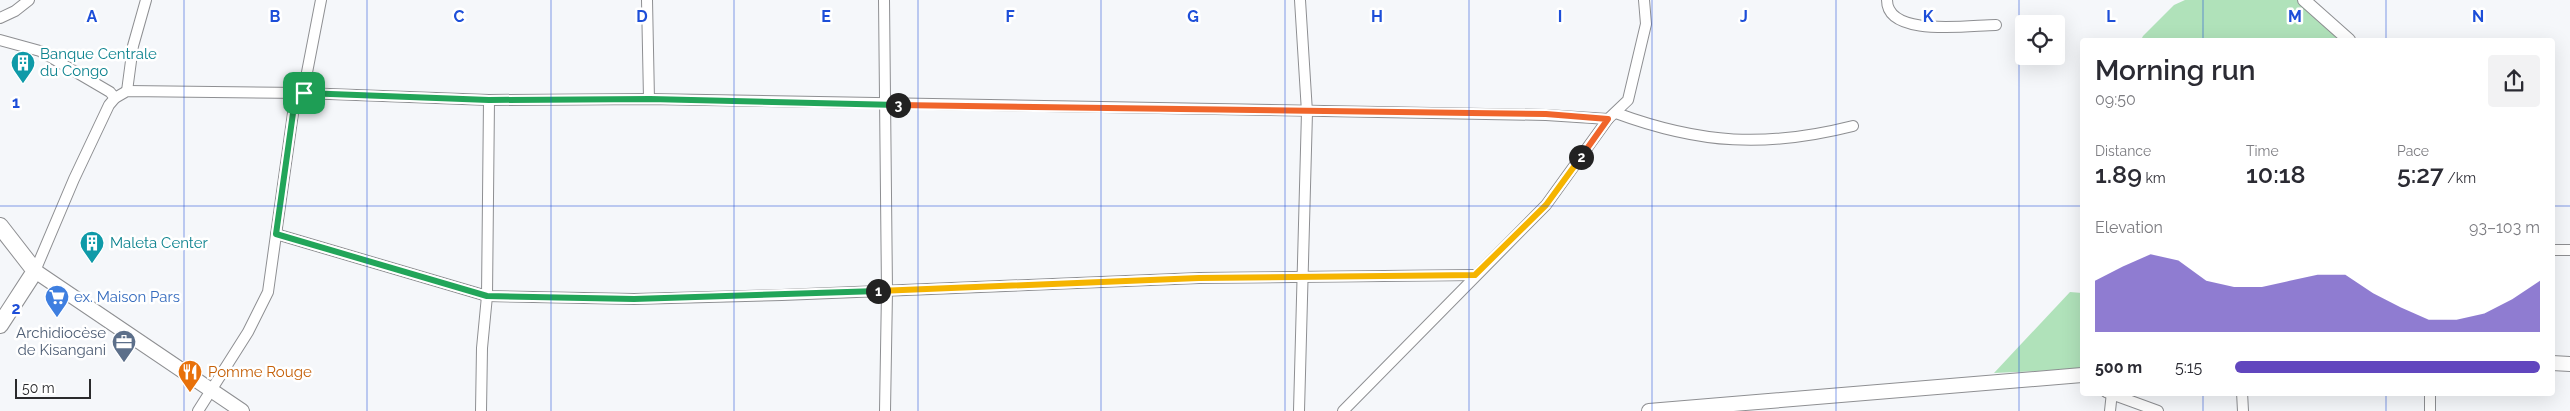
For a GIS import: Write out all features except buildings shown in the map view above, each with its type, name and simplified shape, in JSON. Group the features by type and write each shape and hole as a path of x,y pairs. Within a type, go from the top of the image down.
{"highway":[{"path":"0,226 35,271 0,325"}],"main road":[{"path":"35,271 242,411"},
{"path":"2555,363 2570,364"},
{"path":"1649,411 1701,409 2078,377"}],"street":[{"path":"0,18 15,11 29,0"},
{"path":"127,92 133,46 146,0"},
{"path":"198,411 248,332 268,292 294,106 304,93 321,0"},
{"path":"647,0 650,99"},
{"path":"884,0 887,291 884,411"},
{"path":"1299,411 1307,112 1300,0"},
{"path":"1343,411 1546,205 1612,116 1628,100 1633,86 1646,24 1644,0"},
{"path":"1887,0 1887,7 1894,18 1916,27 1996,25"},
{"path":"2304,0 2347,38"},
{"path":"0,40 40,51 110,92 115,98"},
{"path":"35,271 74,179 115,98 127,92 304,93 489,100 650,99 1612,116 1655,128 1696,136 1744,141 1812,136 1853,126"},
{"path":"481,411 482,348 487,296 489,100"},
{"path":"276,234 487,296 634,299 1303,276 1475,275"},
{"path":"2555,250 2570,250"},
{"path":"2110,396 2110,411"},
{"path":"2116,396 2158,411"},
{"path":"2242,396 2243,411"},
{"path":"2430,396 2430,411"}],"green space":[{"path":"2185,0 2298,0 2337,38 2142,38 2174,5"},
{"path":"2070,292 2080,293 2080,369 1994,373"}],"place":[{"name":"Banque Centrale du Congo","path":"23,84"},
{"name":"Maleta Center","path":"92,264"},
{"name":"ex. Maison Pars","path":"57,318"},
{"name":"Archidiocèse de Kisangani","path":"124,363"},
{"name":"Pomme Rouge","path":"190,393"}],"route":[{"path":"304,93 489,100 650,99 1307,112 1546,114 1608,119 1546,205 1475,275 1199,278 1092,284 634,299 487,296 340,251 276,234 284,165 294,106 304,93"}]}
